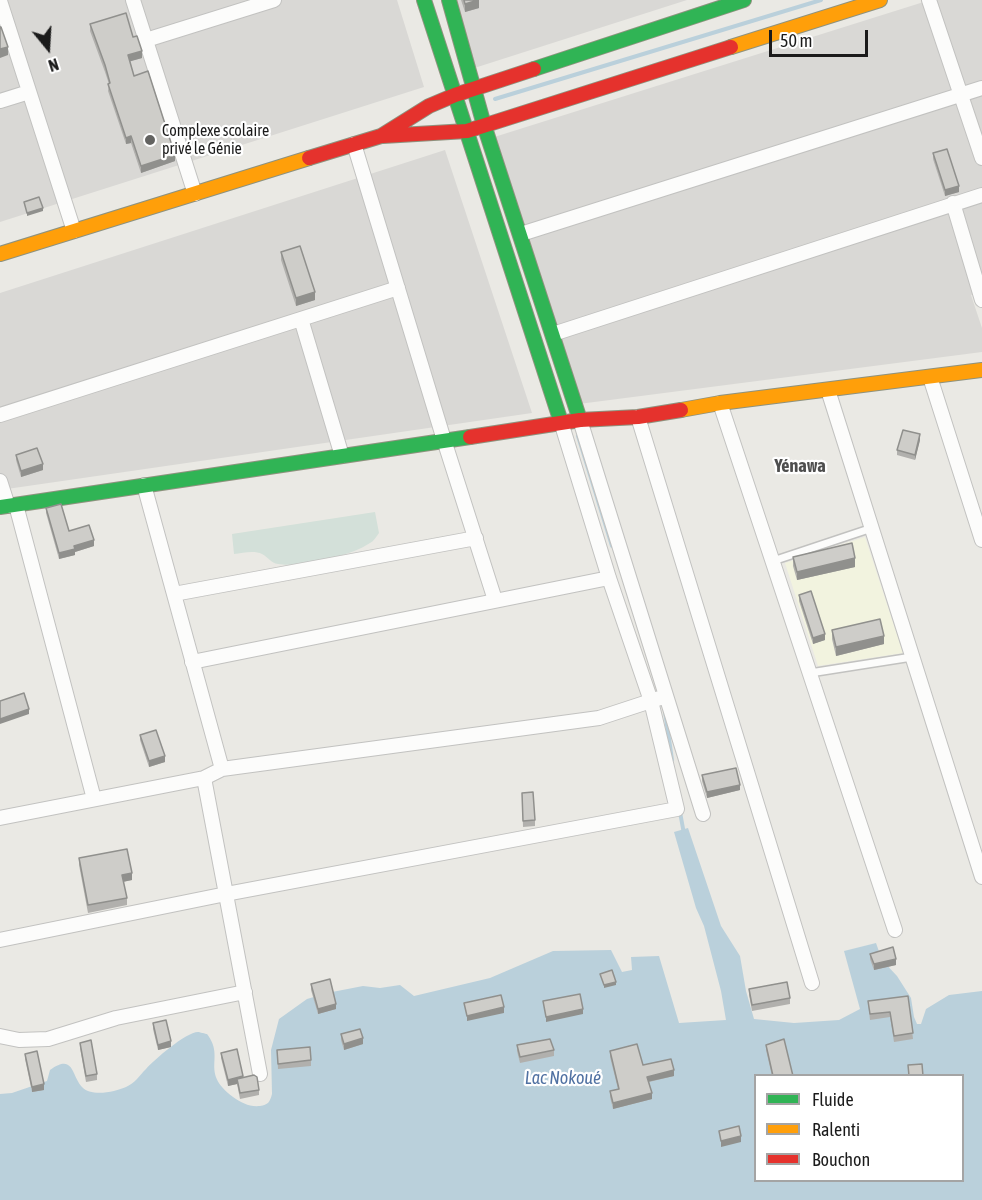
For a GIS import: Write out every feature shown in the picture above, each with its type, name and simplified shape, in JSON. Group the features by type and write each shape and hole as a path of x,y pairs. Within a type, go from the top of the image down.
{"street":[{"path":"133,0 195,194"},
{"path":"146,40 274,0"},
{"path":"0,940 226,894 677,809 651,701 609,578 424,0"},
{"path":"449,0 476,88 484,125 553,334 703,814"},
{"path":"381,136 429,106 455,94 744,0"},
{"path":"0,254 381,136 466,131 880,0"},
{"path":"929,0 982,158"},
{"path":"0,1 74,231"},
{"path":"521,234 982,88"},
{"path":"0,100 29,92"},
{"path":"354,144 495,600"},
{"path":"553,334 982,195"},
{"path":"953,203 982,300"},
{"path":"0,415 398,288"},
{"path":"301,319 342,456"},
{"path":"8,506 580,420 638,417 720,403 982,370"},
{"path":"930,377 982,540"},
{"path":"828,390 982,877"},
{"path":"720,403 895,930"},
{"path":"638,417 812,983"},
{"path":"0,481 94,799"},
{"path":"144,485 222,769"},
{"path":"174,594 476,538"},
{"path":"192,662 609,578"},
{"path":"0,818 204,778 222,769 599,718 666,696"},
{"path":"204,778 260,1074"},
{"path":"0,1036 19,1040 48,1039 116,1018 244,992"}],"lane":[{"path":"773,561 872,528"},
{"path":"810,673 912,657"}],"shaded area":[{"path":"0,0 397,0 424,87 0,222"},
{"path":"443,0 687,0 465,71"},
{"path":"930,0 982,0 982,292 971,295 982,328 982,352 571,405 488,139"},
{"path":"445,150 532,413 0,490 0,293"},
{"path":"375,512 379,533 375,539 361,548 338,556 312,563 287,565 271,561 259,553 234,554 232,534"},
{"path":"865,537 903,653 818,666 785,563"}],"water":[{"name":"Lac Nokoué","path":"688,828 721,926 740,956 754,1019 794,1023 839,1020 860,1009 844,951 876,943 882,960 897,976 911,998 917,1024 921,1024 926,1009 949,995 982,991 982,1200 0,1200 0,1094 12,1093 47,1081 50,1070 64,1064 71,1068 78,1082 86,1090 103,1093 121,1089 134,1081 170,1047 198,1032 207,1034 212,1043 215,1072 223,1088 243,1103 263,1106 268,1103 272,1094 271,1050 279,1019 307,999 327,993 363,986 380,988 400,985 414,996 490,978 553,951 611,950 622,972 632,970 631,957 659,956 679,1023 726,1020 704,926 696,908 674,832"}],"building":[{"path":"464,0 478,0 465,4"},
{"path":"126,13 133,37 137,36 142,51 128,55 134,76 148,71 175,155 141,166 131,136 126,138 108,84 110,83 105,65 90,24"},
{"path":"0,27 8,47 0,49"},
{"path":"947,149 959,186 945,190 933,153"},
{"path":"39,197 43,208 27,213 24,202"},
{"path":"300,246 315,292 296,298 281,252"},
{"path":"903,430 920,434 915,455 897,450"},
{"path":"37,448 43,464 21,471 16,455"},
{"path":"61,504 69,531 89,525 94,540 74,546 75,549 59,553 46,508"},
{"path":"852,543 855,558 797,572 793,557"},
{"path":"811,591 825,634 813,638 799,595"},
{"path":"880,619 884,636 836,647 832,630"},
{"path":"24,693 29,709 0,719 0,701"},
{"path":"156,730 165,756 149,761 140,735"},
{"path":"736,768 740,785 707,792 702,775"},
{"path":"533,792 535,820 523,821 522,793"},
{"path":"127,849 132,873 122,875 127,898 88,905 79,858"},
{"path":"893,947 896,959 874,964 870,954"},
{"path":"612,970 616,982 604,985 600,974"},
{"path":"330,979 336,1004 318,1009 311,984"},
{"path":"787,982 790,998 752,1005 749,989"},
{"path":"580,994 583,1009 546,1017 543,1001"},
{"path":"501,995 504,1007 467,1016 464,1003"},
{"path":"908,996 913,1033 894,1036 890,1012 870,1014 868,1001"},
{"path":"166,1020 171,1041 158,1045 153,1023"},
{"path":"360,1029 363,1038 344,1044 341,1034"},
{"path":"550,1039 554,1050 520,1057 517,1045"},
{"path":"784,1039 793,1074 773,1074 766,1045"},
{"path":"91,1040 97,1074 86,1076 80,1043"},
{"path":"637,1044 643,1065 671,1059 674,1070 647,1077 652,1093 613,1103 610,1091 619,1089 610,1051"},
{"path":"310,1047 311,1060 278,1064 277,1050"},
{"path":"237,1049 243,1076 228,1080 221,1053"},
{"path":"37,1051 44,1084 32,1087 25,1054"},
{"path":"922,1064 923,1074 909,1074 908,1065"},
{"path":"254,1075 257,1077 259,1090 240,1093 237,1079"},
{"path":"739,1126 741,1136 721,1141 719,1131"}],"waterway":[{"path":"495,99 821,0"},
{"path":"578,436 612,546"},
{"path":"665,711 672,760"},
{"path":"680,812 684,834"}],"traffic: fast":[{"path":"424,0 561,422"},
{"path":"449,0 484,125 580,420"},
{"path":"534,69 744,0"},
{"path":"0,507 470,437"}],"traffic: slow":[{"path":"731,47 880,0"},
{"path":"0,254 309,158"},
{"path":"681,410 720,403 982,370"}],"traffic: jam":[{"path":"383,136 467,131 731,47"},
{"path":"309,158 381,136 429,106 534,69"},
{"path":"470,437 580,420 638,417 681,410"}],"place":[{"name":"Complexe scolaire privé le Génie","path":"150,140"}],"district":[{"name":"Yénawa","path":"800,466"}]}
